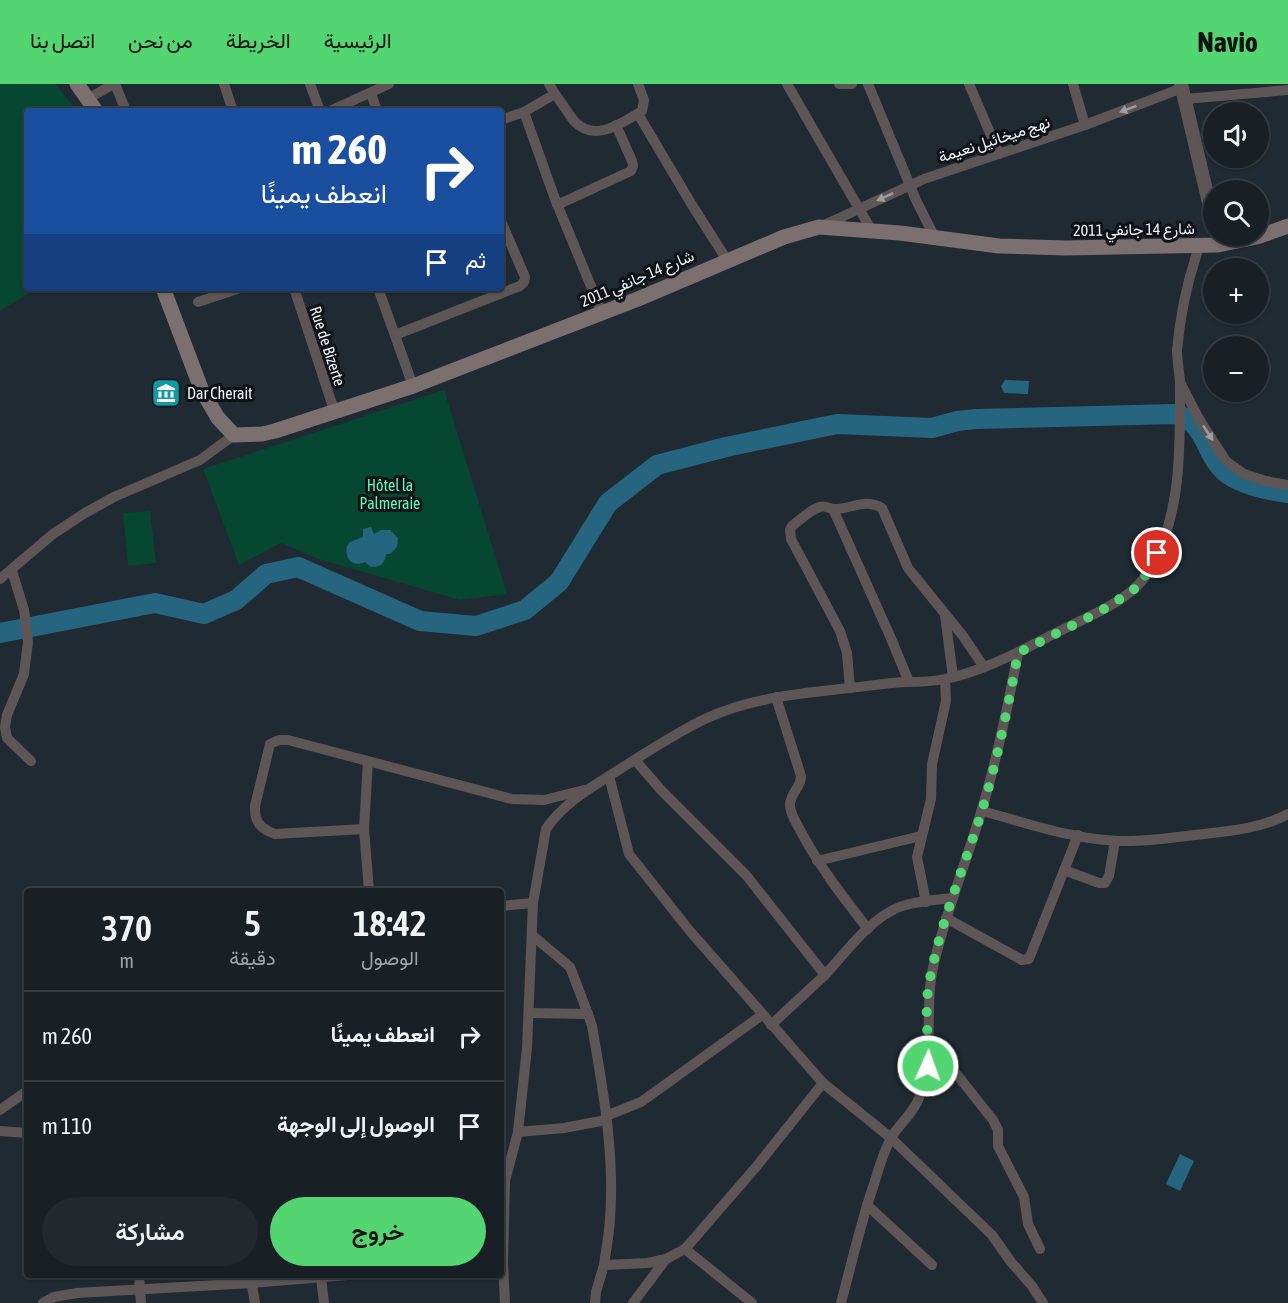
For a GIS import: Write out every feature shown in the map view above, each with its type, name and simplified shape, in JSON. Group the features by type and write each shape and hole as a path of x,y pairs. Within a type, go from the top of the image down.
{"main road":[{"path":"77,84 92,105"},
{"name":"شارع 14 جانفي 2011","path":"1269,230 1288,226"},
{"name":"شارع 14 جانفي 2011","path":"234,435 262,434 335,413 413,386 603,313 784,237 819,227 999,246 1203,246"},
{"path":"164,291 202,391 218,418 234,435"}],"street":[{"path":"92,105 114,84 125,108"},
{"path":"224,84 232,108"},
{"path":"310,84 319,108"},
{"path":"337,108 389,84"},
{"path":"504,119 524,112 552,87 580,125 599,132 608,130 642,111 644,100 638,84"},
{"path":"787,84 861,208 872,231"},
{"path":"838,84 852,84"},
{"path":"868,84 935,238"},
{"path":"969,84 999,154"},
{"path":"1073,84 1085,125"},
{"path":"1183,90 1204,180"},
{"name":"نهج ميخائيل نعيمة","path":"819,227 924,179 1183,90 1288,90"},
{"path":"371,93 375,108"},
{"path":"524,112 557,206 603,313"},
{"path":"638,114 727,260"},
{"path":"557,206 631,171 632,161 616,125"},
{"path":"395,335 520,286 525,277 504,228"},
{"path":"504,1178 518,1132 529,1013 533,903 546,829 563,810 609,776 678,733 708,718 752,702 776,697 949,678 1018,653 1116,602 1142,582 1157,553 1170,515 1179,465 1180,381 1177,352 1190,277 1199,247"},
{"path":"198,302 231,291"},
{"name":"Rue de Bizerte","path":"295,291 335,413"},
{"path":"379,291 413,386"},
{"path":"1180,381 1199,419 1226,461 1244,474 1288,485"},
{"path":"0,579 53,534 85,513 114,497 200,460 234,435"},
{"path":"850,688 847,653 840,631 791,539 792,526 818,507 827,506 833,509 865,503 876,504 882,508 908,568 963,636 984,667"},
{"path":"833,509 909,682"},
{"path":"12,571 24,610 28,642 24,674 10,706 5,727 7,738 31,761"},
{"path":"926,902 917,862 921,836 932,799 932,764 949,678 945,615"},
{"path":"841,1303 867,1204 891,1138 919,1099 928,1066 929,986 946,918 982,811 1006,714 1018,653"},
{"path":"776,697 801,776 799,789 791,797 792,815 817,861 868,929"},
{"path":"364,829 275,834 258,824 255,806 270,744 275,741 288,740 512,799 544,800 593,788"},
{"path":"635,760 661,790 746,875 825,975"},
{"path":"368,761 364,829 369,888"},
{"path":"609,776 626,845 635,862 689,930 823,1083 891,1138 992,1235 1043,1303"},
{"path":"982,811 1077,835 1115,841 1151,841 1228,832 1249,828 1288,814"},
{"path":"946,918 1025,960 1031,954 1077,835"},
{"path":"817,861 921,836"},
{"path":"1064,870 1099,883 1105,883 1109,876 1115,841"},
{"path":"771,1025 825,975 868,929 897,908 953,897"},
{"path":"504,906 533,903"},
{"path":"532,935 570,967 592,1026 606,1118 610,1170 610,1219 604,1265 595,1303"},
{"path":"529,1013 588,1014"},
{"path":"518,1132 564,1128 606,1118 641,1102 762,1015"},
{"path":"929,1046 958,1076 993,1120 998,1130 998,1146 1024,1197 1028,1224 1040,1249"},
{"path":"604,1265 648,1263 666,1259 685,1249 756,1167 823,1083"},
{"path":"0,1110 24,1093"},
{"path":"0,1131 24,1133"},
{"path":"867,1204 932,1265"},
{"path":"685,1249 752,1303"},
{"path":"633,1303 666,1259"},
{"path":"139,1278 141,1303"},
{"path":"44,1303 77,1293 286,1278"},
{"path":"321,1278 324,1303"},
{"path":"503,1278 505,1303"},
{"path":"251,1279 255,1303"}],"green space":[{"path":"0,84 55,84 75,108 24,108 24,291 32,291 0,311"},
{"name":"Hôtel la Palmeraie","path":"444,390 507,594 460,600 319,559 281,543 239,565 203,469"},
{"path":"150,511 156,563 128,566 123,513"}],"water":[{"path":"1005,380 1029,381 1028,394 1004,393 1001,386"},
{"path":"371,527 374,534 381,530 390,530 398,538 397,547 390,554 386,554 383,563 379,566 371,567 365,562 353,563 348,558 347,546 350,542 363,537 363,529"},
{"path":"1180,1154 1194,1161 1180,1191 1166,1184"}],"waterway":[{"path":"0,633 155,603 204,614 236,600 266,574 298,567 420,621 476,626 525,610 559,582 608,503 657,465 726,447 837,424 932,428 957,421 976,419 1174,414 1194,424 1214,459 1229,475 1258,487 1288,493"}],"place":[{"name":"Dar Cherait","path":"166,393"}],"route":[{"path":"928,1066 928,999 934,963 946,918 982,811 1018,653 1099,612 1131,592 1142,582 1157,553"}]}
